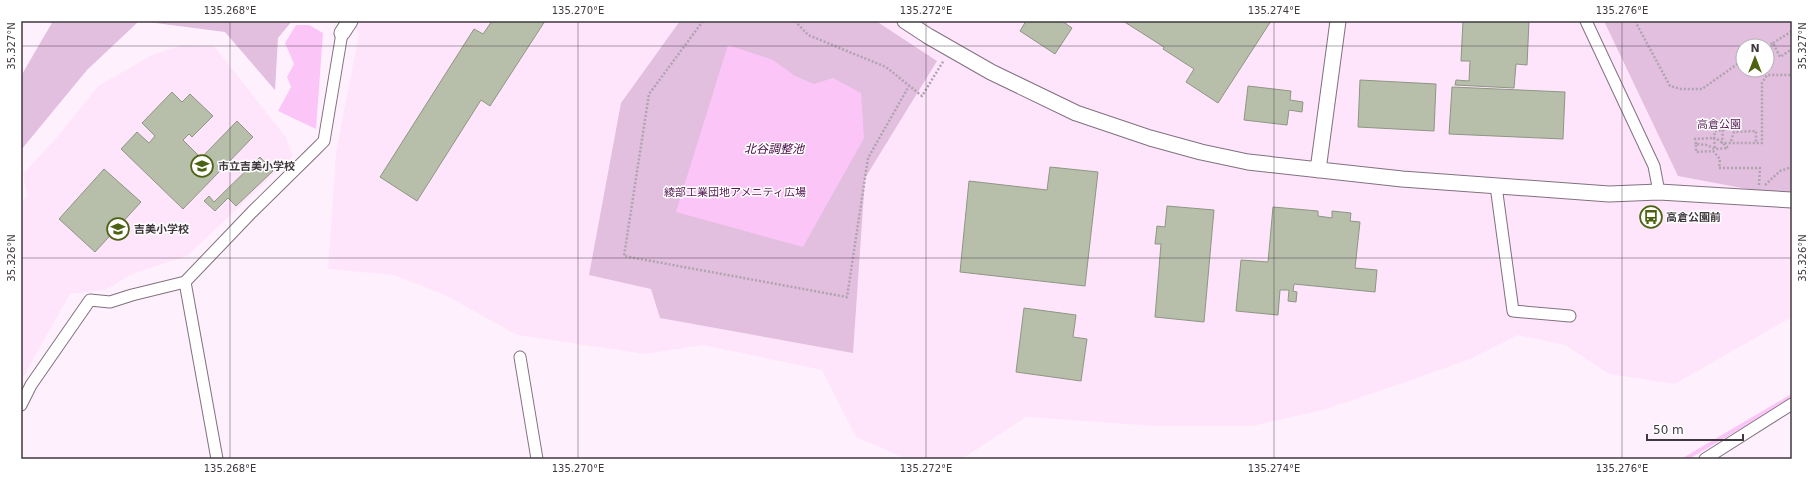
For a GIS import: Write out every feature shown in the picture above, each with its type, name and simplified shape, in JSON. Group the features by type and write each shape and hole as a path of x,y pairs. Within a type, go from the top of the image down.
{"street":[{"path":"905,21 990,72 1076,113 1150,138 1201,152 1248,162 1402,179 1609,194 1659,192 1792,200"},
{"path":"1318,170 1338,21"},
{"path":"1586,21 1654,166 1659,192"},
{"path":"21,405 31,385 90,300 110,302 185,282 324,141 346,27"},
{"path":"1496,186 1513,311 1570,316"},
{"path":"185,282 217,459"},
{"path":"520,357 537,459"},
{"path":"1705,459 1792,404"}],"path":[{"path":"703,21 649,94 624,256 847,297 868,158 909,86"},
{"path":"795,21 808,35 886,67 922,96 951,49"},
{"path":"1635,21 1670,86 1681,89 1702,89 1735,66"},
{"path":"1775,42 1792,31"},
{"path":"1775,47 1780,56 1792,49"},
{"path":"1722,142 1762,143 1762,83 1768,75 1792,75"},
{"path":"1715,149 1715,131 1724,130 1722,142"},
{"path":"1732,142 1734,132 1756,131 1756,142"},
{"path":"1696,144 1707,145 1715,149 1728,148 1722,142 1714,138 1695,139 1696,152 1713,151 1720,159 1719,168 1760,168 1759,192"},
{"path":"1764,186 1780,171 1792,167"}],"shaded area":[{"path":"351,21 1792,21 1792,317 1675,384 1609,374 1565,345 1518,335 1470,359 1406,382 1323,410 1252,426 1154,426 1026,417 962,459 907,459 856,437 822,370 703,345 645,354 517,335 445,295 394,275 328,269 336,153 359,33"},
{"name":"吉美小学校","path":"182,45 214,46 285,136 293,156 187,256 132,274 105,290 70,294 21,381 21,203 27,196 23,174 58,136 98,86 152,55"}],"green space":[{"path":"53,21 139,21 87,70 21,150 21,76"},
{"path":"140,21 292,21 278,38 275,90 225,32"},
{"name":"綾部工業団地アメニティ広場","path":"680,21 876,21 937,61 865,178 853,353 660,318 651,289 589,275 621,103"},
{"name":"高倉公園","path":"1604,21 1792,21 1792,193 1758,191 1678,176"}],"water":[{"path":"296,25 309,25 323,33 316,129 278,111 291,87 287,77 294,64 285,43"},
{"name":"北谷調整池","path":"728,45 773,60 795,76 814,84 833,78 861,93 864,138 803,247 676,212"}],"building":[{"path":"492,21 545,21 490,106 481,100 417,201 380,177 474,29 483,34"},
{"path":"1026,21 1062,21 1072,28 1055,54 1020,31"},
{"path":"1123,21 1271,21 1218,103 1186,82 1194,69 1163,49 1164,47"},
{"path":"1463,21 1529,21 1527,65 1516,64 1514,88 1455,85 1456,80 1469,81 1470,61 1461,61"},
{"path":"1360,80 1436,84 1434,131 1358,127"},
{"path":"1248,86 1291,91 1290,100 1303,102 1302,112 1289,110 1287,125 1244,120"},
{"path":"1452,87 1565,92 1563,139 1449,134"},
{"path":"172,92 182,102 190,94 213,116 192,137 189,134 183,140 201,158 237,121 253,137 183,209 121,149 137,132 149,143 155,136 142,123"},
{"path":"260,157 273,171 236,206 228,198 215,211 204,201 209,196 214,202"},
{"path":"1050,167 1098,172 1085,286 960,272 969,181 1047,190"},
{"path":"104,169 141,202 95,252 59,219"},
{"path":"1167,206 1214,210 1204,322 1155,317 1161,244 1155,244 1157,226 1165,227"},
{"path":"1273,207 1318,211 1318,216 1332,218 1332,211 1351,213 1350,221 1360,222 1355,268 1377,270 1375,292 1294,284 1293,291 1297,292 1296,302 1288,301 1289,290 1280,290 1278,315 1236,311 1241,260 1268,262"},
{"path":"1024,308 1076,315 1073,337 1087,339 1081,381 1016,372"}],"waterway":[{"path":"1685,459 1792,396"}],"place":[{"name":"市立吉美小学校","path":"202,166"},
{"name":"高倉公園前","path":"1651,217"},
{"name":"吉美小学校","path":"118,229"}]}
